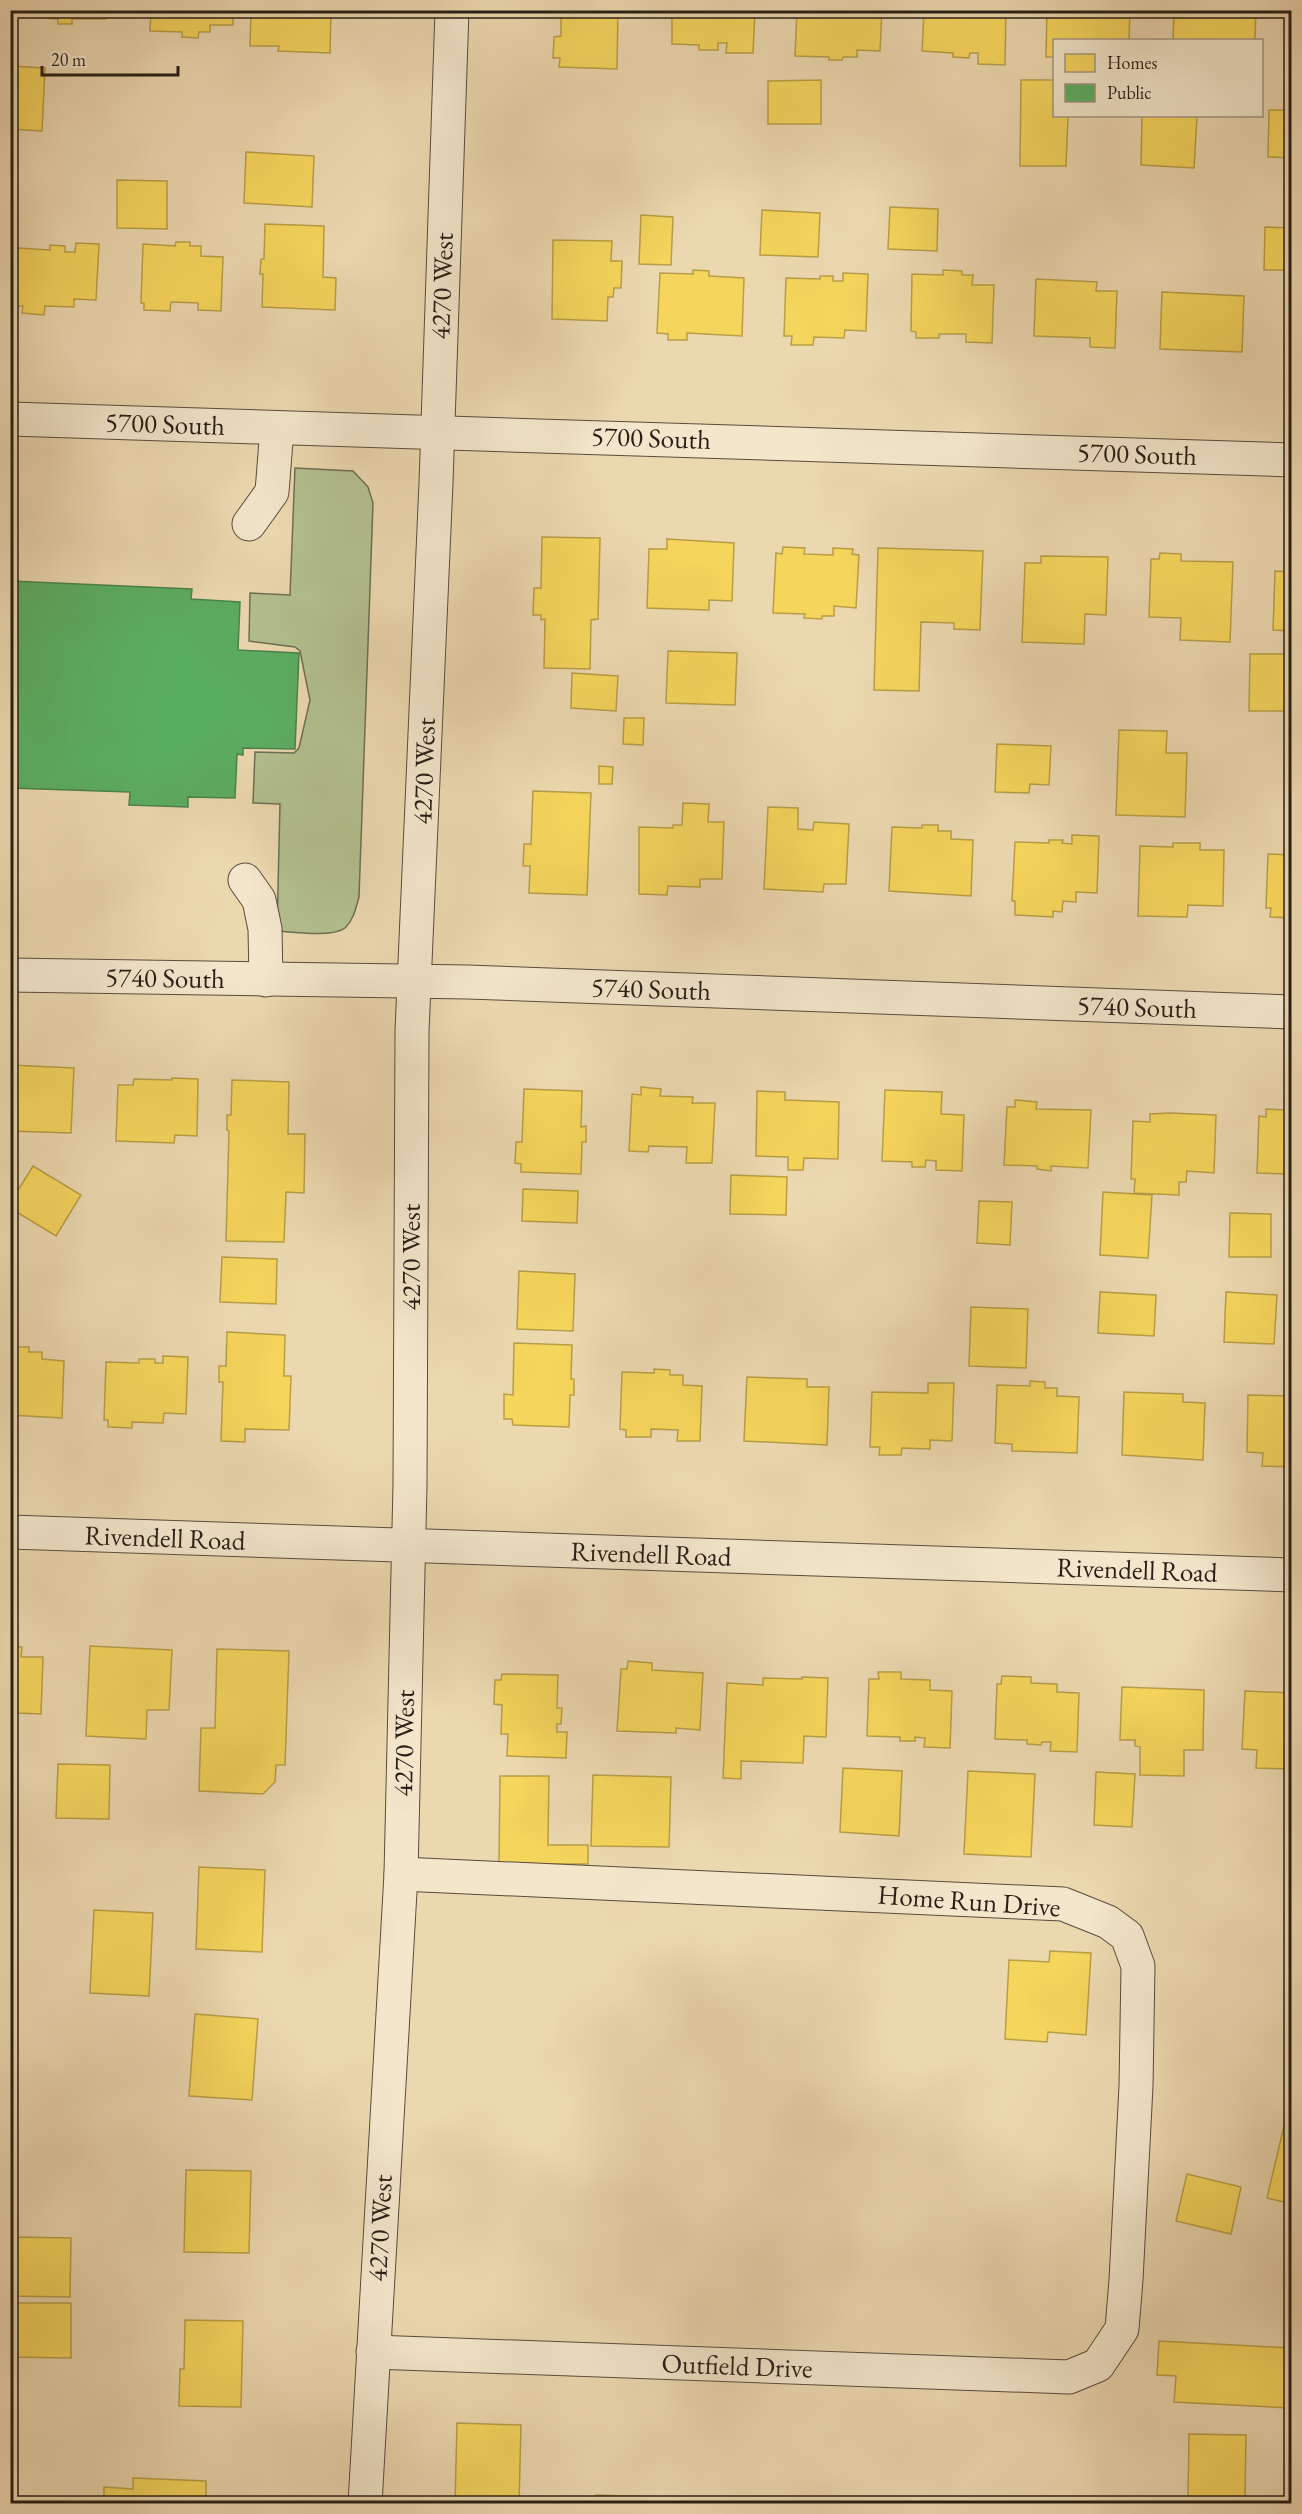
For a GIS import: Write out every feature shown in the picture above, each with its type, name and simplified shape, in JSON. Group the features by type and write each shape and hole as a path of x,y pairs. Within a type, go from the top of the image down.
{"street":[{"name":"4270 West","path":"364,2504 401,1874 408,1546 414,982 436,483 452,10"},
{"name":"5700 South","path":"10,418 1292,460"},
{"path":"249,524 272,492 277,428"},
{"path":"245,880 259,900 265,929 266,981"},
{"name":"5740 South","path":"10,975 414,982 1292,1012"},
{"name":"Rivendell Road","path":"10,1533 1292,1575"},
{"name":"Home Run Drive","path":"401,1874 1063,1904 1108,1922 1127,1936 1138,1966 1136,2075 1122,2329 1098,2365"},
{"name":"Outfield Drive","path":"373,2352 1069,2377 1098,2365"}],"green space":[{"path":"295,468 353,471 368,487 373,503 359,897 349,924 341,930 324,933 277,931 280,804 253,803 255,752 294,753 299,748 310,700 300,651 295,647 249,641 250,593 290,595"}],"building: Homes":[{"path":"28,10 107,10 106,19 72,19 72,24 58,24 58,19 28,17"},
{"path":"151,10 233,10 233,25 210,25 210,32 199,32 198,38 182,37 182,32 150,31"},
{"path":"251,10 331,10 330,53 278,51 279,46 250,46"},
{"path":"561,10 618,10 617,69 559,67 560,58 553,58 554,37 561,36"},
{"path":"672,10 755,10 753,53 726,53 727,43 718,43 718,50 699,50 699,45 672,44"},
{"path":"797,10 882,10 880,51 857,50 857,57 843,57 842,60 829,60 829,57 795,56"},
{"path":"924,10 1006,10 1005,65 978,64 978,53 970,53 969,58 953,57 953,53 922,51"},
{"path":"1047,10 1130,10 1129,39 1053,39 1053,57 1046,57"},
{"path":"1174,10 1256,10 1255,39 1173,39"},
{"path":"10,66 45,68 42,131 10,129"},
{"path":"821,80 821,124 768,124 768,81"},
{"path":"1021,80 1053,80 1053,117 1068,117 1066,166 1020,166"},
{"path":"1269,110 1292,110 1292,158 1268,157"},
{"path":"1142,117 1197,117 1194,168 1141,165"},
{"path":"246,152 314,156 312,207 244,203"},
{"path":"117,180 167,181 167,229 117,228"},
{"path":"890,207 938,209 937,251 888,249"},
{"path":"762,210 820,213 818,257 760,255"},
{"path":"641,215 673,217 671,265 639,264"},
{"path":"265,224 324,226 323,277 336,278 335,310 262,307 263,274 260,274 261,259 264,259"},
{"path":"1265,227 1292,228 1292,270 1264,270"},
{"path":"553,240 612,241 611,261 622,261 621,288 614,288 613,297 608,297 607,321 552,319"},
{"path":"176,242 190,242 190,246 201,246 201,256 223,257 221,311 198,310 198,303 171,302 170,311 144,310 144,303 141,303 143,244 175,246"},
{"path":"76,243 99,244 96,300 74,299 74,307 45,306 44,315 22,313 23,306 16,306 18,248 50,250 50,245 65,246 65,252 75,252"},
{"path":"693,270 709,271 709,276 744,278 742,336 687,333 687,340 668,340 668,334 657,333 660,273 693,274"},
{"path":"943,270 962,271 962,275 973,275 972,285 994,285 992,343 966,342 966,334 939,334 939,338 916,338 916,332 911,331 912,274 943,275"},
{"path":"843,273 868,274 866,331 845,330 844,338 814,337 813,345 791,345 792,336 784,336 786,278 820,279 820,276 833,276 833,281 843,281"},
{"path":"1036,279 1097,282 1096,291 1117,291 1115,348 1090,347 1090,338 1034,336"},
{"path":"1288,290 1292,290 1292,354 1284,353"},
{"path":"1162,292 1244,296 1242,352 1160,349"},
{"path":"542,537 600,538 598,619 591,620 590,669 544,668 545,619 541,620 541,615 533,615 534,588 541,588"},
{"path":"667,539 734,543 732,601 709,600 709,610 647,608 649,549 667,549"},
{"path":"783,547 805,548 804,554 833,555 833,548 853,549 852,554 859,555 856,608 834,606 834,616 822,616 822,619 804,618 805,614 773,613 776,553 782,554"},
{"path":"878,548 983,551 980,630 954,629 954,623 921,622 919,691 874,690"},
{"path":"1160,553 1181,554 1181,561 1233,562 1230,642 1180,640 1181,618 1149,617 1151,559 1159,559"},
{"path":"1041,556 1108,557 1106,615 1085,614 1084,644 1022,642 1025,563 1041,563"},
{"path":"1275,571 1292,572 1292,631 1273,630"},
{"path":"668,651 737,653 735,705 666,703"},
{"path":"1250,654 1292,654 1292,711 1249,711"},
{"path":"572,673 618,676 616,711 571,708"},
{"path":"624,718 644,718 643,745 623,744"},
{"path":"1119,730 1167,731 1166,753 1187,753 1185,817 1116,815"},
{"path":"997,744 1051,746 1049,785 1030,784 1029,793 995,792"},
{"path":"599,766 613,767 612,784 599,784"},
{"path":"533,791 591,793 587,895 529,893 530,866 523,866 524,844 531,844"},
{"path":"683,803 709,804 708,822 724,822 722,879 700,879 700,887 668,886 667,895 639,894 639,827 673,828 673,825 682,825"},
{"path":"768,807 798,808 798,829 813,830 814,822 849,824 846,884 824,884 823,892 764,889"},
{"path":"922,825 938,825 938,831 951,831 951,839 973,840 971,896 889,891 892,827 922,828"},
{"path":"1072,835 1099,836 1097,893 1076,892 1076,902 1063,901 1062,912 1053,911 1053,917 1015,915 1015,901 1012,901 1015,842 1049,843 1049,840 1063,840 1062,843 1072,844"},
{"path":"1173,843 1200,843 1200,850 1224,850 1223,906 1188,905 1187,917 1138,916 1140,846 1173,847"},
{"path":"1268,854 1292,855 1292,918 1270,917 1271,908 1266,908"},
{"path":"10,1065 74,1068 71,1133 10,1131"},
{"path":"172,1078 198,1079 197,1136 175,1135 174,1143 116,1141 118,1085 133,1085 134,1079 172,1080"},
{"path":"232,1080 289,1082 288,1134 305,1134 304,1193 286,1192 284,1242 226,1241 229,1131 227,1130 227,1115 231,1115"},
{"path":"641,1087 661,1089 660,1096 693,1097 692,1103 715,1103 712,1163 686,1163 687,1147 649,1146 648,1152 629,1151 632,1094 641,1095"},
{"path":"524,1089 582,1091 581,1127 586,1126 586,1142 582,1142 581,1174 521,1172 521,1164 515,1163 516,1142 522,1142"},
{"path":"885,1090 942,1092 941,1114 964,1115 962,1171 936,1170 936,1161 926,1160 925,1167 912,1167 912,1162 882,1161"},
{"path":"757,1091 785,1092 785,1100 839,1102 838,1159 804,1158 803,1170 788,1170 788,1157 756,1156"},
{"path":"1015,1100 1037,1102 1036,1109 1091,1110 1088,1168 1051,1166 1051,1171 1037,1169 1037,1166 1004,1165 1007,1107 1015,1107"},
{"path":"1266,1109 1287,1110 1288,1117 1292,1117 1292,1194 1286,1194 1287,1174 1257,1173 1259,1116 1266,1117"},
{"path":"1150,1114 1216,1115 1214,1173 1187,1171 1186,1182 1179,1182 1179,1195 1134,1193 1135,1179 1131,1179 1133,1121 1150,1122"},
{"path":"33,1166 81,1195 56,1236 10,1208 10,1203"},
{"path":"731,1175 787,1177 786,1215 730,1214"},
{"path":"523,1189 578,1191 577,1223 522,1221"},
{"path":"1103,1192 1152,1195 1148,1258 1100,1255"},
{"path":"979,1201 1012,1202 1010,1245 977,1243"},
{"path":"1230,1213 1271,1214 1271,1257 1229,1257"},
{"path":"222,1257 277,1259 276,1304 220,1302"},
{"path":"519,1271 575,1274 573,1331 517,1329"},
{"path":"1100,1292 1156,1295 1154,1336 1098,1333"},
{"path":"1226,1292 1277,1295 1274,1344 1224,1342"},
{"path":"971,1307 1028,1309 1026,1368 969,1366"},
{"path":"227,1332 285,1335 284,1376 291,1376 289,1430 245,1429 245,1442 221,1441 223,1382 219,1382 219,1366 226,1366"},
{"path":"514,1343 572,1345 571,1379 574,1379 574,1395 570,1395 569,1427 513,1425 512,1419 504,1419 504,1394 513,1395"},
{"path":"14,1347 29,1347 29,1352 42,1352 42,1359 64,1361 62,1418 10,1415 10,1350 14,1351"},
{"path":"163,1356 188,1357 186,1414 164,1413 163,1423 132,1422 132,1428 108,1427 108,1420 104,1420 106,1362 139,1363 139,1359 155,1359 155,1363 163,1363"},
{"path":"654,1369 670,1370 670,1375 683,1375 683,1385 702,1386 700,1441 677,1441 678,1430 651,1429 651,1437 626,1437 626,1430 620,1429 622,1372 654,1373"},
{"path":"747,1377 807,1379 807,1387 829,1387 827,1445 744,1441"},
{"path":"1030,1381 1045,1382 1045,1388 1057,1388 1057,1396 1079,1397 1077,1453 1012,1451 1012,1444 995,1443 997,1385 1030,1386"},
{"path":"928,1383 954,1383 952,1441 930,1440 930,1449 902,1448 901,1455 879,1455 880,1447 870,1447 872,1392 928,1393"},
{"path":"1124,1392 1183,1394 1183,1402 1205,1403 1203,1460 1122,1455"},
{"path":"1248,1395 1292,1396 1292,1467 1262,1466 1263,1453 1247,1452"},
{"path":"90,1646 172,1650 169,1710 147,1710 146,1739 86,1736"},
{"path":"10,1647 22,1647 21,1657 43,1657 41,1714 17,1713 17,1705 10,1705"},
{"path":"217,1649 289,1651 285,1765 276,1765 275,1782 263,1794 199,1791 201,1728 215,1728"},
{"path":"628,1661 652,1663 652,1670 703,1673 700,1730 676,1728 676,1733 617,1731 621,1669 627,1669"},
{"path":"878,1672 901,1672 901,1679 930,1680 930,1690 952,1691 950,1748 924,1747 925,1738 915,1737 915,1741 900,1741 900,1737 867,1736 869,1679 879,1679"},
{"path":"502,1674 558,1675 557,1708 562,1708 561,1724 557,1724 557,1732 567,1732 566,1758 507,1756 508,1734 501,1734 502,1705 494,1704 495,1680 501,1680"},
{"path":"1002,1676 1031,1677 1031,1683 1057,1684 1057,1692 1079,1693 1077,1752 1050,1751 1051,1742 1042,1742 1041,1745 1027,1744 1027,1740 995,1739 997,1684 1001,1684"},
{"path":"802,1677 828,1678 826,1737 804,1736 803,1763 741,1761 741,1779 723,1778 727,1683 763,1685 763,1678 802,1679"},
{"path":"1122,1687 1204,1690 1203,1750 1184,1750 1184,1776 1140,1775 1140,1747 1135,1746 1135,1740 1120,1740"},
{"path":"1245,1691 1292,1693 1292,1769 1256,1768 1257,1750 1242,1749"},
{"path":"58,1764 110,1765 109,1819 56,1818"},
{"path":"843,1768 902,1771 899,1836 840,1832"},
{"path":"968,1771 1035,1774 1031,1857 964,1854"},
{"path":"1096,1772 1135,1774 1132,1827 1094,1825"},
{"path":"593,1775 671,1777 669,1847 591,1846"},
{"path":"500,1776 549,1776 548,1845 588,1845 588,1864 499,1864"},
{"path":"199,1867 265,1870 262,1952 196,1949"},
{"path":"94,1910 153,1913 149,1996 90,1993"},
{"path":"1050,1951 1091,1953 1086,2035 1048,2032 1047,2042 1005,2039 1009,1960 1049,1962"},
{"path":"195,2014 258,2019 252,2100 189,2096"},
{"path":"1292,2092 1292,2204 1267,2198"},
{"path":"186,2170 251,2171 249,2253 184,2252"},
{"path":"1187,2174 1241,2187 1231,2234 1176,2221"},
{"path":"10,2237 71,2238 70,2297 10,2296"},
{"path":"10,2303 71,2303 71,2358 10,2357"},
{"path":"185,2320 243,2321 241,2407 179,2406 180,2369 184,2369"},
{"path":"1159,2341 1292,2348 1292,2408 1174,2402 1176,2376 1157,2375"},
{"path":"457,2423 521,2425 519,2504 455,2504"},
{"path":"1189,2434 1246,2435 1245,2500 1188,2499"},
{"path":"133,2478 206,2481 206,2504 108,2504 108,2499 104,2499 104,2487 133,2489"},
{"path":"596,2495 715,2499 715,2504 596,2504"},
{"path":"10,2499 39,2499 39,2504 10,2504"}],"building: Public":[{"path":"10,581 192,589 191,599 240,602 238,650 299,653 295,749 243,748 243,755 237,754 235,798 188,797 188,807 129,805 130,792 10,788"}]}
